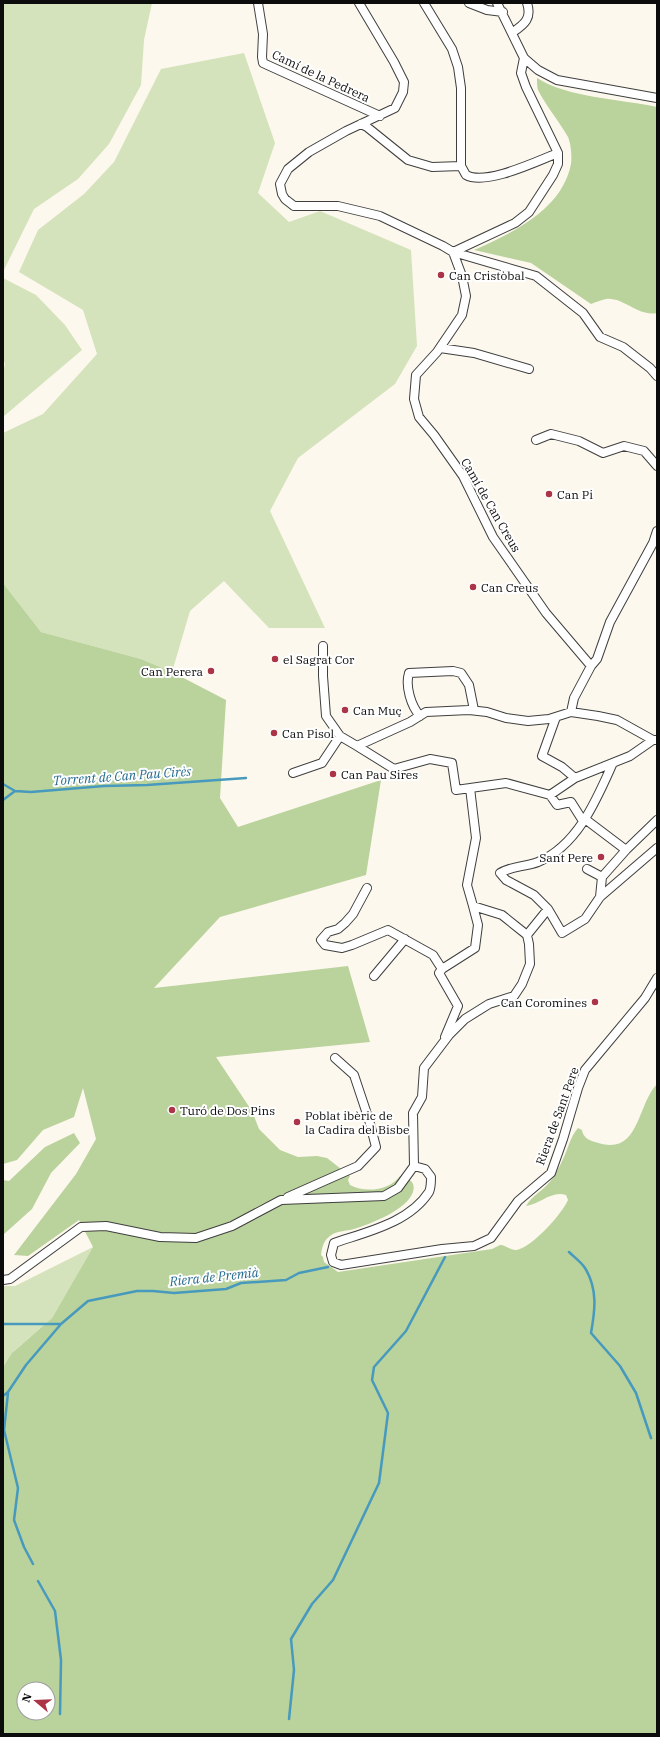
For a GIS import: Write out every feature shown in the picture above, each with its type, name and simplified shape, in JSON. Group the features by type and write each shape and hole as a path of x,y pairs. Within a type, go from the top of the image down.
{"street":[{"name":"Camí de la Pedrera","path":"258,3 263,34 263,63 380,116"},
{"path":"359,3 394,62 404,82 403,92 395,108 346,130 309,152 288,169 280,184 285,200 294,206 338,206 380,216 453,252 536,276 583,313 600,337 623,347 650,368 657,376"},
{"path":"424,3 452,49 458,67 461,88 461,166 464,172 469,176 493,177 558,154"},
{"path":"468,3 487,10 503,12"},
{"path":"498,3 524,58 538,70 557,80 657,98"},
{"path":"513,32 525,24 528,18 529,10 526,3"},
{"path":"453,252 515,223 529,212 553,175 558,164 558,154 526,87 522,73 524,58"},
{"path":"361,124 408,160 432,167 461,166"},
{"name":"Camí de Can Creus","path":"453,252 462,276 466,296 462,315 440,348 416,376 414,399 419,417 434,435 463,476 493,537 546,613 591,666"},
{"path":"440,348 474,353 529,369"},
{"path":"536,440 551,434 579,442 603,452 624,446 644,451 657,466"},
{"path":"571,712 574,698 591,666 597,659 610,622 653,543 657,532"},
{"path":"323,646 323,676 326,716 340,736 394,769 430,759 452,763 456,790 506,783 550,795 557,806 571,802 584,820 626,850"},
{"path":"420,716 413,707 407,681 409,673 453,671 461,673 468,685 474,710"},
{"path":"357,746 426,712 474,710 487,712 506,718 528,721 556,717 571,712 617,720 655,740 630,756 612,765 575,778 550,795"},
{"path":"556,717 542,756 562,767 575,778"},
{"path":"293,773 322,763 340,736"},
{"path":"612,765 584,820 555,854 537,863 507,868 500,873 506,880 534,895 548,909 562,933 585,919 600,897 657,848"},
{"path":"440,1046 458,1006 439,974 442,969 475,948 478,925 467,885 476,838 470,788"},
{"path":"600,897 602,877 626,850 657,820"},
{"path":"587,868 602,877"},
{"path":"367,888 353,914 345,923 328,932 321,940 325,945 342,948 388,930 433,955 442,969"},
{"path":"281,1200 384,1196 398,1188 414,1166 413,1113 422,1097 424,1068 448,1036 466,1019 489,1004 514,996 522,984 530,964 529,944 526,935 502,915 473,906"},
{"path":"526,935 548,909"},
{"path":"374,976 405,939"},
{"name":"Riera de Sant Pere","path":"414,1166 425,1169 431,1177 429,1191 416,1206 395,1222 334,1243 331,1255 333,1262 341,1265 442,1249 474,1246 491,1238 518,1201 551,1173 585,1070 645,998 657,978"},
{"path":"3,1280 10,1279 81,1227 106,1226 160,1237 196,1238 232,1226 281,1200 358,1166 376,1148 369,1120 354,1076 335,1058"}],"green space":[{"path":"3,3 152,3 144,40 141,85 109,144 78,179 34,209 3,272"},
{"path":"244,53 275,143 258,193 289,222 320,211 411,250 417,346 395,384 298,458 270,511 325,628 269,628 224,581 190,611 172,672 141,659 41,632 3,583 3,433 43,414 97,354 83,310 19,272 38,230 84,194 114,162 161,69"},
{"path":"537,78 550,85 579,94 657,107 657,313 637,310 613,299 600,300 591,304 531,263 474,250 504,236 533,218 546,207 566,180 571,164 569,140 538,90"},
{"path":"3,278 36,295 65,325 82,350 3,417 3,375 5,363 3,361"},
{"path":"3,583 41,632 141,659 172,672 226,700 220,798 238,827 381,780 366,875 220,917 154,988 348,966 370,1042 216,1057 252,1111 259,1129 280,1150 298,1157 317,1156 327,1158 350,1176 348,1180 350,1185 356,1188 370,1190 383,1188 390,1185 400,1176 409,1179 413,1183 413,1192 404,1205 369,1224 332,1234 326,1240 321,1252 324,1262 338,1272 492,1249 500,1245 515,1250 523,1248 546,1229 560,1213 568,1200 566,1195 556,1194 526,1206 552,1179 561,1164 573,1135 578,1128 582,1130 583,1135 586,1138 592,1141 610,1145 621,1143 629,1136 635,1127 650,1093 657,1084 657,1734 3,1734 3,1367 12,1353 52,1318 93,1247 79,1220 28,1256 14,1255 76,1174 96,1139 83,1088 74,1117 43,1130 17,1160 3,1164"},
{"path":"74,1133 80,1143 51,1173 32,1209 3,1235 3,1180 9,1181 45,1147"},
{"path":"93,1247 52,1318 14,1351 3,1367 3,1286 15,1286"}],"waterway":[{"name":"Torrent de Can Pau Cirès","path":"3,800 15,791 31,792 104,786 147,785 246,778"},
{"path":"3,784 15,791"},
{"path":"569,1252 585,1268 592,1284 594,1292 594,1317 591,1333 620,1366 636,1393 651,1438"},
{"path":"289,1719 294,1670 291,1639 312,1604 333,1580 379,1483 388,1413 372,1380 374,1367 406,1331 445,1257"},
{"name":"Riera de Premià","path":"3,1396 8,1392 26,1365 61,1324 88,1301 137,1291 174,1293 226,1289 241,1283 286,1280 299,1273 328,1267"},
{"path":"3,1324 61,1324"},
{"path":"8,1393 4,1430 18,1488 14,1520 24,1547 33,1564"},
{"path":"38,1581 55,1611 61,1660 60,1714"}],"place":[{"name":"Can Cristòbal","path":"441,275"},
{"name":"Can Pi","path":"549,494"},
{"name":"Can Creus","path":"473,587"},
{"name":"el Sagrat Cor","path":"275,659"},
{"name":"Can Perera","path":"211,671"},
{"name":"Can Muç","path":"345,710"},
{"name":"Can Pisol","path":"274,733"},
{"name":"Can Pau Sires","path":"333,774"},
{"name":"Sant Pere","path":"601,857"},
{"name":"Can Coromines","path":"595,1002"},
{"name":"Turó de Dos Pins","path":"172,1110"},
{"name":"Poblat ibèric de la Cadira del Bisbe","path":"297,1122"}]}
